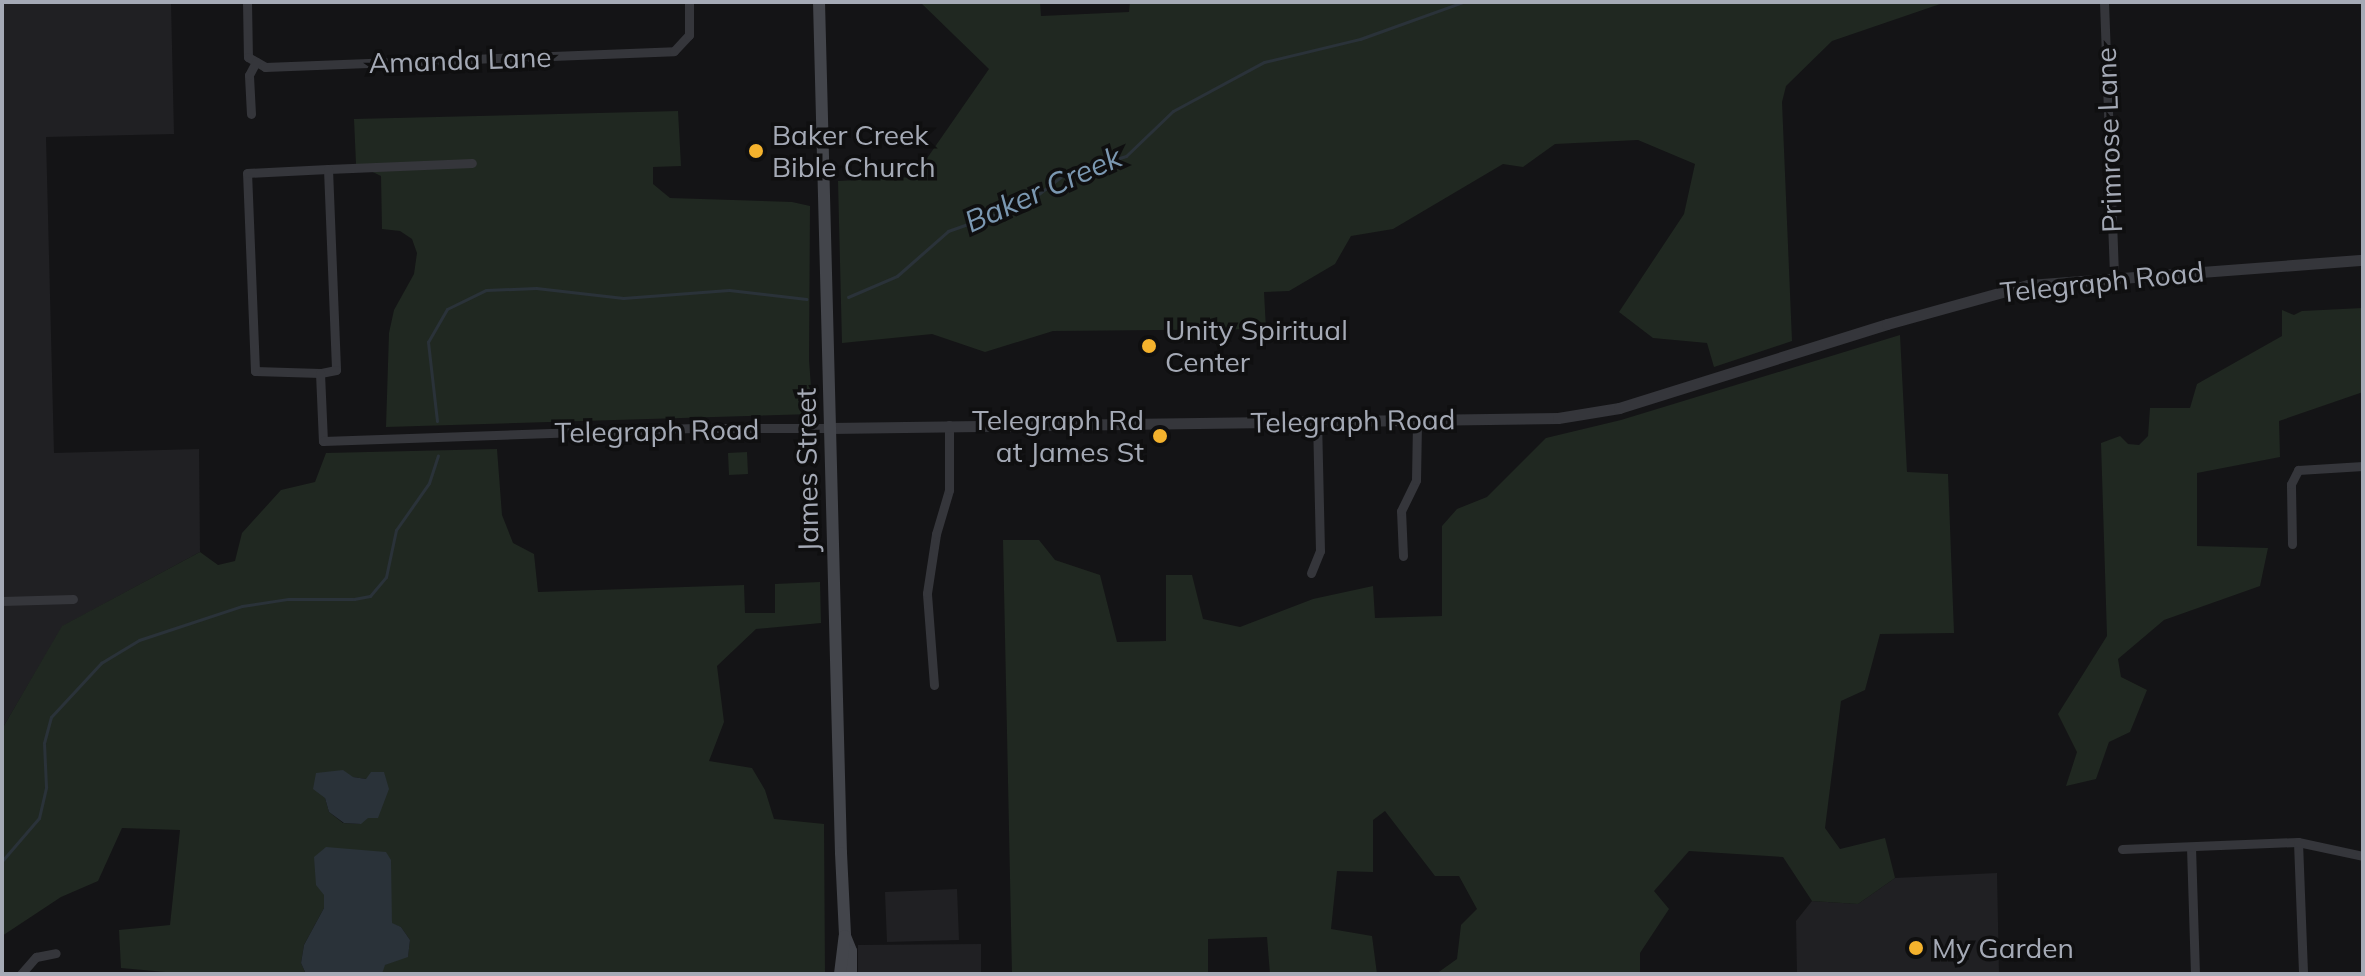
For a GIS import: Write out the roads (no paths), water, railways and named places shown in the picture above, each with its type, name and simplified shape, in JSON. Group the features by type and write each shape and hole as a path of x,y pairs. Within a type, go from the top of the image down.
{"main road":[{"name":"James Street","path":"819,2 845,936 840,974"},
{"name":"James Street","path":"845,936 851,951 851,974"}],"street":[{"path":"247,2 248,57 256,62 249,75 251,114"},
{"name":"Amanda Lane","path":"256,62 265,67 674,51 689,35 689,2"},
{"name":"Primrose Lane","path":"2104,2 2114,278"},
{"path":"328,169 336,370 320,373 255,371 247,173 328,169 472,163"},
{"name":"Telegraph Road","path":"320,373 323,441 694,428 1549,419 1619,408 1997,292 2114,278 2363,260"},
{"path":"1403,556 1401,511 1416,480 1417,421"},
{"path":"1311,573 1320,551 1317,422"},
{"path":"934,685 927,593 933,547 949,490 949,425"},
{"path":"2292,544 2291,484 2298,470 2363,466"},
{"path":"2,601 73,599"},
{"path":"2298,842 2303,974"},
{"path":"2122,849 2298,842 2363,856"},
{"path":"2191,847 2195,974"},
{"path":"21,974 36,957 56,953"}],"waterway":[{"name":"Baker Creek","path":"848,297 897,276 948,231 1027,203 1062,176 1126,156 1173,111 1264,62 1360,39 1463,2"},
{"name":"Baker Creek","path":"437,421 428,342 447,309 486,290 536,288 623,298 729,290 806,299"},
{"name":"Baker Creek","path":"2,861 39,818 46,787 44,743 51,717 101,663 139,640 242,606 288,599 354,599 370,596 386,577 396,530 429,483 438,455"}],"place":[{"name":"Baker Creek Bible Church","path":"756,151"},
{"name":"Unity Spiritual Center","path":"1149,346"},
{"name":"Telegraph Rd at James St","path":"1160,436"},
{"name":"My Garden","path":"1916,948"}]}
